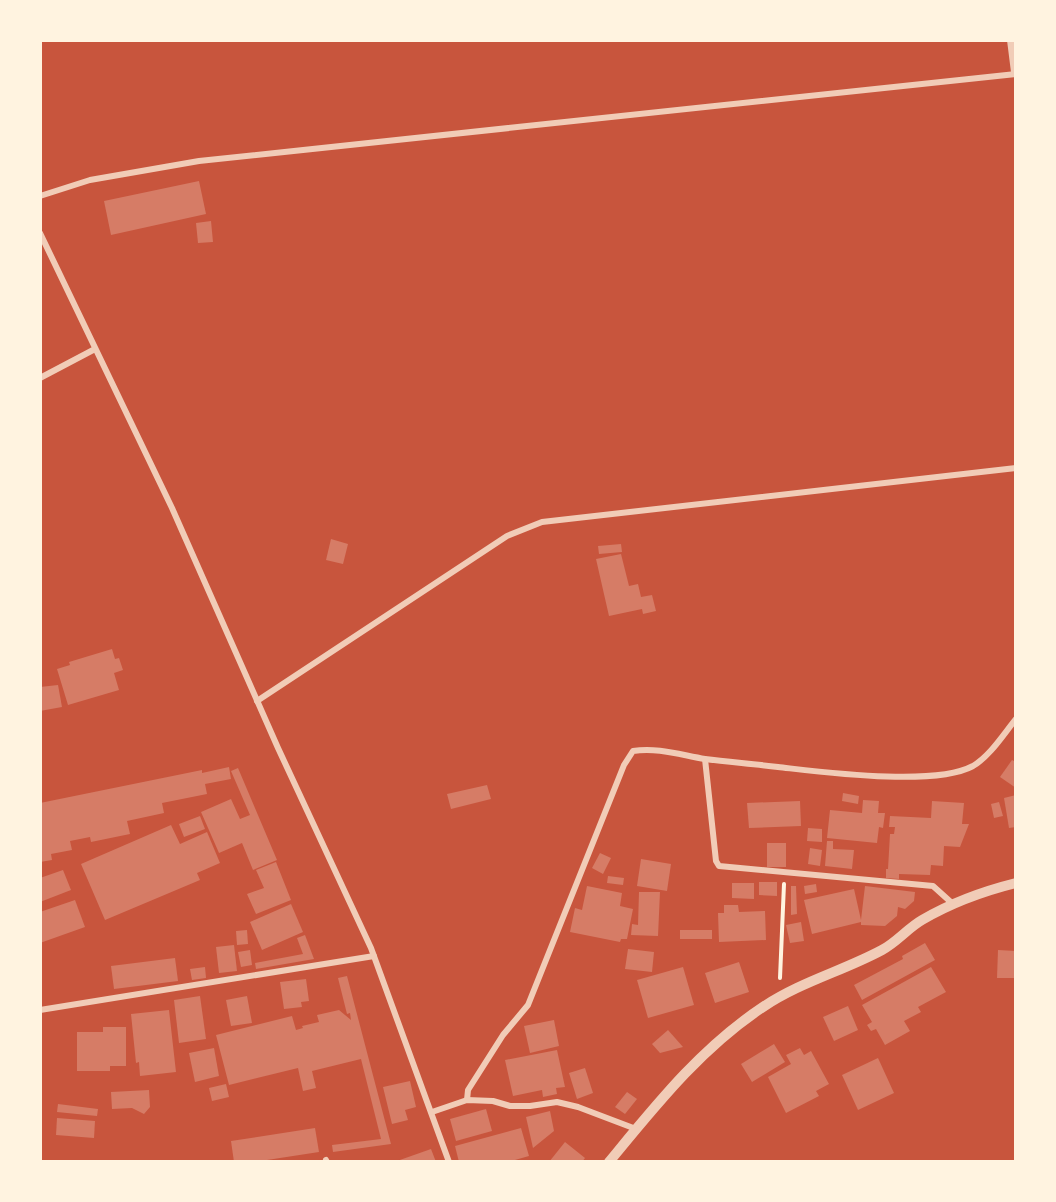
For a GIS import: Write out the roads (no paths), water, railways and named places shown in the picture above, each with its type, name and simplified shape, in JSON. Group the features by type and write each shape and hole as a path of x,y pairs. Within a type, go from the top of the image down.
{"street":[{"path":"40,196 90,180 199,161 1016,73 1012,40"},
{"path":"40,233 172,508 257,701 374,956 449,1161"},
{"path":"40,378 95,349"},
{"path":"257,701 507,536 542,522 1016,468"},
{"path":"466,1100 468,1090 497,1044 528,1005 624,765 633,751 646,749 705,759 844,774 928,776 957,772 974,765 994,746 1016,719"},
{"path":"705,759 716,861 719,866 933,886 953,905"},
{"path":"609,1161 686,1071 719,1041 764,1006 802,986 884,950 921,920 989,890 1016,883"},
{"path":"40,1010 374,956"},
{"path":"432,1112 466,1100 493,1101 510,1106 556,1102 578,1107 636,1129"}]}
